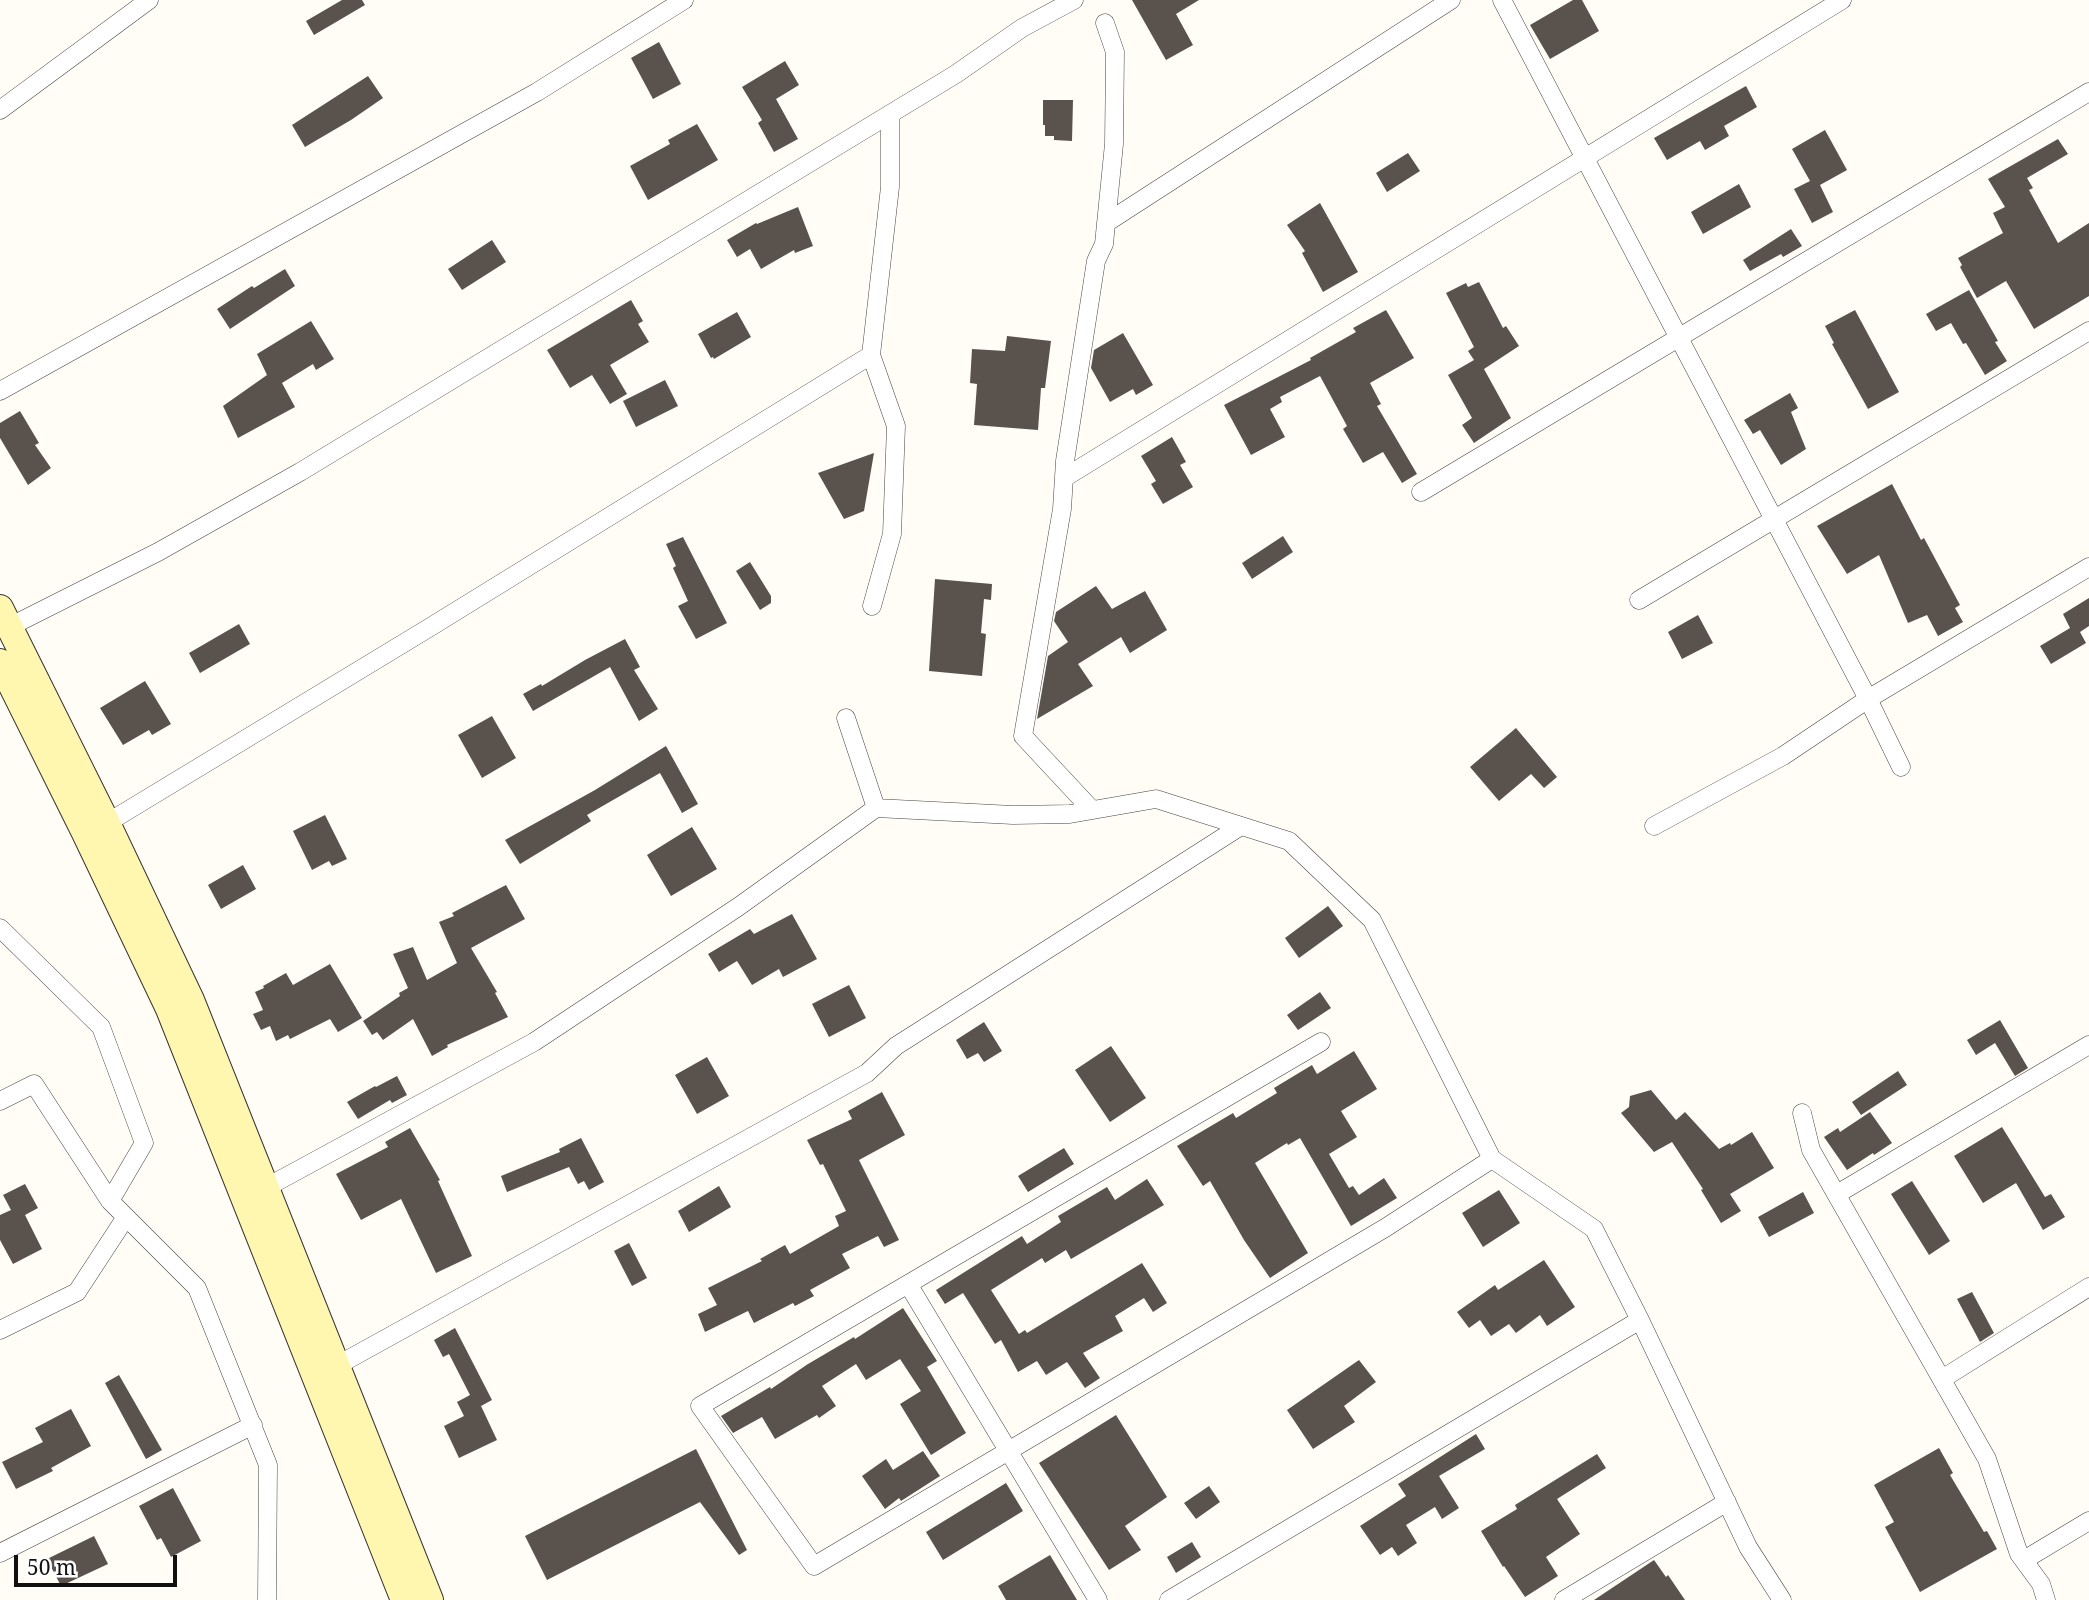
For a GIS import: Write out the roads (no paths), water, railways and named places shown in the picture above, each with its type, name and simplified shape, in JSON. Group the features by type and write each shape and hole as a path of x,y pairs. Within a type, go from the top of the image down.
{"street":[{"path":"0,110 149,0"},
{"path":"0,391 537,92 684,0"},
{"path":"430,1600 191,1000 107,822 5,617 158,552 300,472 956,74 1022,28 1074,0"},
{"path":"1106,223 1451,0"},
{"path":"1502,0 1901,766"},
{"path":"1064,478 1842,0"},
{"path":"1092,810 1023,736 1062,509 1065,461 1096,261 1104,244 1114,144 1115,52 1105,23"},
{"path":"1421,492 2089,92"},
{"path":"872,606 892,534 896,426 871,355 890,187 890,114"},
{"path":"1639,600 2089,331"},
{"path":"107,822 432,626 871,355"},
{"path":"1654,826 1783,756 1868,699 2089,567"},
{"path":"0,662 169,1009 404,1600"},
{"path":"846,718 876,808"},
{"path":"267,1187 534,1042 738,907 876,808 1013,815 1070,814 1156,799 1289,841 1372,920 1492,1159 1594,1230 1748,1547 1782,1600"},
{"path":"338,1365 867,1073 896,1046 1241,826"},
{"path":"0,928 101,1027 144,1143 110,1201"},
{"path":"1321,1042 700,1406 814,1566 1385,1228 1492,1159"},
{"path":"1837,1194 2089,1045"},
{"path":"0,1101 34,1084 110,1201 197,1289 268,1465 268,1600"},
{"path":"1802,1113 1811,1150 1987,1459 2019,1554 2041,1584 2046,1600"},
{"path":"0,1330 77,1292 126,1217"},
{"path":"908,1284 1098,1600"},
{"path":"1942,1379 2089,1287"},
{"path":"1169,1600 1640,1320"},
{"path":"0,1553 253,1425"},
{"path":"1564,1600 1727,1502"},
{"path":"2024,1560 2089,1521"}]}
